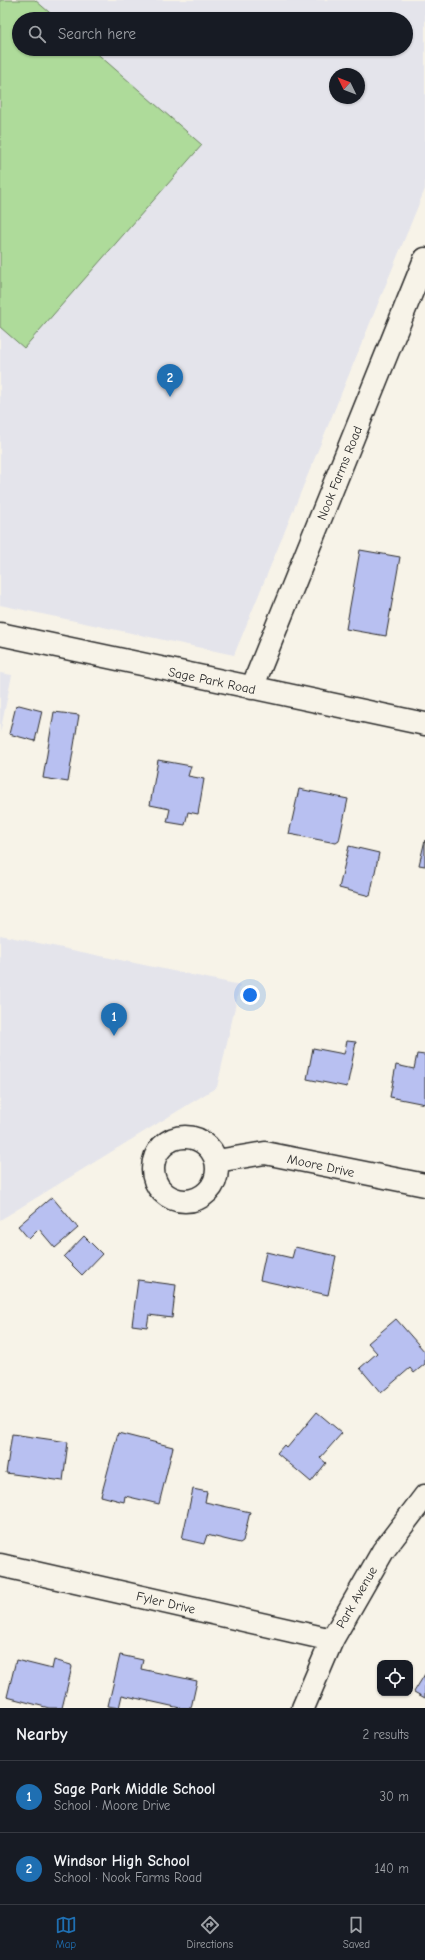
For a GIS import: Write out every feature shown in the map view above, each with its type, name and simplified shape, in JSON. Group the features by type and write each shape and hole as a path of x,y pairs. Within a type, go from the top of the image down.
{"street":[{"name":"Nook Farms Road","path":"252,688 423,267"},
{"name":"Sage Park Road","path":"0,634 425,724"},
{"name":"Moore Drive","path":"217,1161 264,1153 425,1185"},
{"name":"Park Avenue","path":"303,1708 332,1640 383,1550 425,1496"},
{"name":"Fyler Drive","path":"0,1565 332,1640"}],"shaded area":[{"path":"0,0 425,0 425,189 234,655 0,605"},
{"path":"0,673 12,675 0,733"},
{"path":"0,935 240,985 217,1087 0,1220"}],"green space":[{"path":"0,0 35,0 49,12 12,12 12,56 100,56 202,145 24,348 0,327"}],"building":[{"path":"360,550 400,557 386,636 346,629"},
{"path":"19,705 42,711 35,741 9,734 16,706"},
{"path":"54,712 79,715 68,782 43,778"},
{"path":"158,760 191,766 188,776 204,779 198,814 188,812 185,825 167,822 170,809 150,805"},
{"path":"299,789 348,799 339,841 336,843 289,834"},
{"path":"425,840 425,866 419,865"},
{"path":"349,846 379,853 370,896 339,888"},
{"path":"347,1041 356,1042 347,1087 307,1079 313,1048 344,1054"},
{"path":"417,1054 425,1055 425,1104 390,1097 396,1065 414,1069"},
{"path":"52,1197 78,1228 55,1248 39,1229 29,1239 18,1226"},
{"path":"84,1236 102,1254 82,1275 64,1257"},
{"path":"295,1247 336,1256 328,1295 260,1280 266,1252 292,1258"},
{"path":"138,1280 176,1285 172,1318 149,1315 147,1327 132,1325"},
{"path":"396,1319 425,1352 425,1364 414,1373 410,1368 381,1393 360,1368 377,1353 368,1343"},
{"path":"317,1412 342,1433 320,1458 326,1463 311,1482 277,1453 284,1445 287,1448"},
{"path":"118,1433 173,1447 159,1504 125,1496 124,1502 101,1496"},
{"path":"12,1434 68,1442 63,1481 6,1473"},
{"path":"193,1489 207,1492 205,1502 250,1512 243,1541 240,1543 207,1535 204,1544 182,1539"},
{"path":"120,1655 143,1660 141,1669 197,1681 191,1708 180,1708 122,1695 119,1708 108,1706"},
{"path":"16,1660 52,1669 54,1660 71,1665 72,1667 62,1708 49,1708 7,1697"},
{"path":"425,1674 425,1698 414,1692"}],"place":[{"name":"Windsor High School","path":"170,397"},
{"name":"Sage Park Middle School","path":"114,1036"}]}
